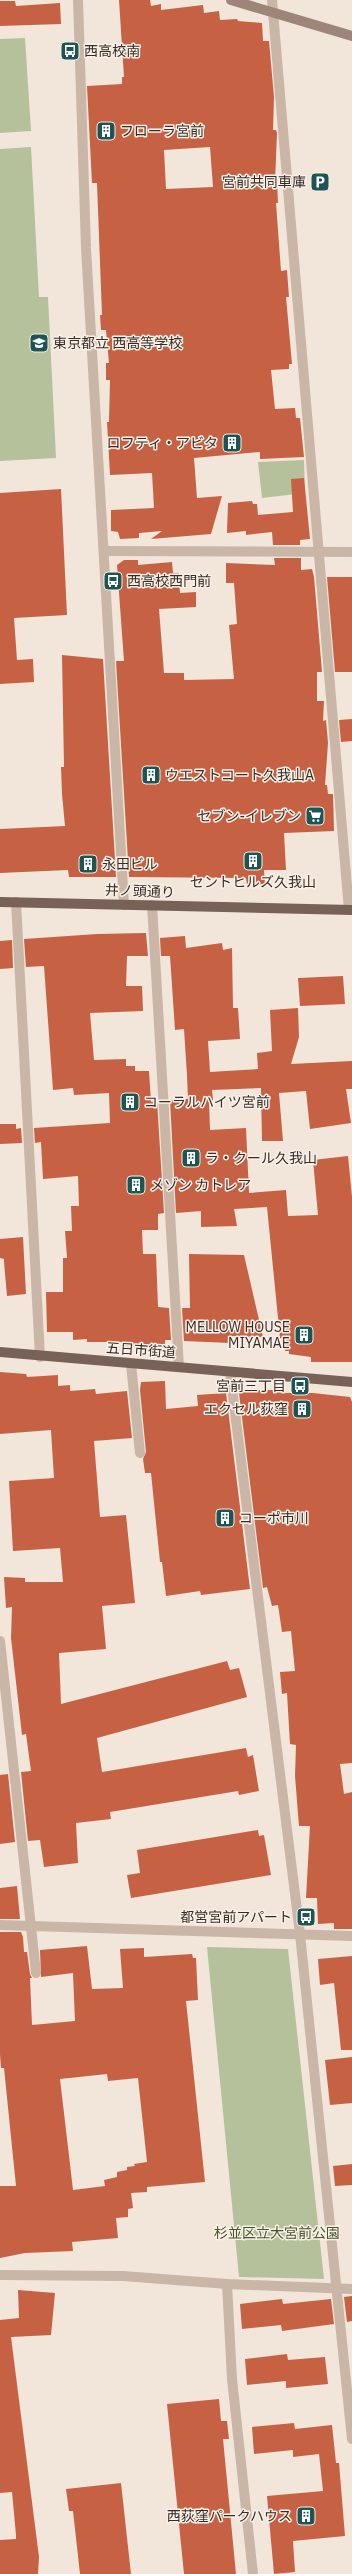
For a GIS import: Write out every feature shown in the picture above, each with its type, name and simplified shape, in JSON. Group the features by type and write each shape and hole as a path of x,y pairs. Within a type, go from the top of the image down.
{"main road":[{"name":"井ノ頭通り","path":"0,902 351,910"},
{"name":"五日市街道","path":"0,1352 40,1357 352,1382"}],"street":[{"path":"78,0 86,248 124,905"},
{"path":"231,0 352,36"},
{"path":"272,0 318,552 351,910"},
{"path":"104,551 352,552"},
{"path":"16,902 40,1357"},
{"path":"152,906 179,1367"},
{"path":"131,1364 140,1453"},
{"path":"230,1372 300,1934 352,2439"},
{"path":"0,1641 36,1973"},
{"path":"0,1926 352,1936"},
{"path":"0,2275 123,2276 227,2284 352,2289"},
{"path":"227,2284 232,2379 253,2574"}],"green space":[{"path":"25,38 31,131 0,133 0,39"},
{"path":"31,147 39,297 48,297 56,458 0,461 0,149"},
{"path":"304,460 305,493 262,498 258,462"},
{"name":"杉並区立大宮前公園","path":"207,1947 288,1949 324,2279 239,2277"}],"building":[{"path":"119,0 150,0 151,6 161,4 161,10 203,5 204,13 219,11 220,20 237,19 238,21 262,23 263,41 269,41 274,97 273,130 276,130 277,133 275,182 277,181 278,203 276,203 281,271 287,270 289,297 286,297 292,364 289,364 289,369 271,370 275,409 295,408 296,418 300,418 304,457 260,459 260,452 194,458 197,498 222,496 211,534 151,539 162,531 139,533 139,538 120,539 118,532 111,531 111,510 154,508 152,473 110,475 107,422 109,422 110,380 106,380 106,363 109,363 106,330 101,330 100,315 102,315 97,183 92,183 87,86 122,84 122,77 124,77","holes":["210,147 213,187 166,189 164,150"]},
{"path":"0,1 15,1 16,6 60,3 61,24 0,26"},
{"path":"304,478 310,539 300,540 300,545 273,545 272,532 246,535 246,531 227,533 228,503 252,501 253,504 257,504 258,515 293,512 291,479"},
{"path":"61,489 67,615 14,618 17,660 33,659 34,682 0,684 0,493"},
{"path":"274,558 301,558 301,570 312,569 314,577 322,672 317,672 317,701 324,701 323,721 326,720 328,743 325,785 327,785 328,794 333,794 334,831 284,833 286,870 264,870 265,884 247,885 246,878 129,877 116,661 124,661 117,565 124,560 138,560 138,565 172,562 173,573 179,573 180,593 196,592 196,607 159,609 164,673 184,673 184,680 234,679 229,625 237,624 234,583 226,583 226,563 275,565"},
{"path":"327,577 352,577 352,672 335,672"},
{"path":"62,655 103,659 116,877 69,877 68,870 0,873 0,829 65,826 61,767 64,767"},
{"path":"352,719 352,741 341,742 339,720"},
{"path":"146,933 148,956 127,956 126,986 142,986 143,1011 90,1013 94,1060 126,1059 126,1066 135,1066 135,1071 149,1071 151,1102 157,1101 164,1213 158,1214 158,1230 142,1230 143,1254 156,1254 158,1307 169,1308 171,1340 165,1340 165,1348 122,1346 123,1342 87,1342 87,1339 73,1340 73,1332 47,1332 46,1292 63,1292 63,1258 67,1258 65,1231 72,1231 71,1206 79,1206 78,1176 43,1179 41,1142 35,1143 34,1128 110,1123 109,1093 74,1095 73,1088 53,1090 44,966 26,967 24,939 97,934"},
{"path":"185,936 186,948 222,943 223,950 232,948 233,1008 238,1008 240,1039 208,1041 210,1072 258,1069 257,1053 272,1051 270,1010 298,1008 299,1037 291,1064 352,1061 352,1089 346,1089 351,1123 310,1129 306,1091 279,1093 283,1141 262,1141 261,1088 212,1090 213,1100 209,1101 210,1130 246,1128 249,1193 286,1190 288,1216 318,1215 313,1160 348,1156 352,1197 352,1362 311,1362 311,1357 289,1354 289,1351 285,1351 286,1339 280,1338 267,1207 234,1209 237,1226 201,1227 201,1211 176,1213 170,1100 188,1099 187,1075 184,1029 175,1030 170,956 161,956 160,938"},
{"path":"12,940 13,968 0,969 0,941"},
{"path":"343,976 345,1004 300,1006 298,978"},
{"path":"0,1124 16,1124 16,1129 21,1128 22,1143 0,1144"},
{"path":"23,1237 26,1294 7,1296 4,1259 0,1258 0,1239"},
{"path":"189,1254 244,1255 263,1337 230,1336 230,1343 184,1341 182,1308 190,1308"},
{"path":"0,1372 26,1374 27,1377 58,1375 58,1386 70,1385 70,1391 95,1389 96,1394 127,1391 132,1438 94,1441 100,1517 126,1515 135,1603 102,1606 106,1649 59,1653 61,1704 227,1661 230,1670 239,1668 247,1697 97,1738 102,1772 246,1748 248,1757 253,1755 259,1791 239,1795 238,1791 110,1812 111,1819 76,1823 78,1863 44,1867 40,1840 28,1841 21,1772 31,1771 26,1734 22,1735 11,1638 12,1607 6,1608 4,1577 25,1578 25,1582 63,1582 60,1548 13,1551 9,1481 54,1478 51,1430 0,1434"},
{"path":"165,1381 166,1409 198,1406 197,1395 226,1393 250,1589 201,1595 200,1591 166,1596 162,1562 160,1562 151,1473 145,1473 143,1459 146,1452 140,1390 141,1382"},
{"path":"241,1390 281,1390 281,1393 313,1393 350,1397 352,1402 352,1763 340,1764 344,1794 352,1792 352,1929 334,1929 334,1923 318,1924 317,1898 306,1898 310,1826 299,1826 295,1776 296,1745 290,1744 287,1693 282,1694 280,1672 295,1671 291,1631 282,1632 278,1605 272,1606 267,1587 263,1588 239,1393"},
{"path":"8,1774 15,1842 0,1844 0,1775"},
{"path":"258,1830 259,1836 264,1835 271,1875 131,1898 127,1875 140,1873 137,1850"},
{"path":"17,1886 20,1919 0,1919 0,1888"},
{"path":"0,1932 21,1932 23,1937 24,1952 27,1952 30,1974 32,1978 30,1978 32,2025 75,2021 73,1973 41,1977 40,1950 87,1946 92,1989 123,1988 120,1949 144,1948 144,1957 192,1954 193,1958 196,1958 198,2000 186,2001 205,2182 147,2187 147,2192 131,2193 133,2208 128,2209 128,2217 116,2218 118,2238 72,2242 73,2251 25,2253 0,2258 0,2186 16,2186 4,2068 1,2068","holes":["107,2074 108,2081 138,2078 147,2162 134,2164 135,2166 127,2167 127,2170 117,2172 117,2177 104,2180 105,2186 73,2190 60,2079"]},
{"path":"352,1956 352,2050 341,2050 334,1983 320,1985 318,1959"},
{"path":"352,2057 352,2103 330,2105 325,2060"},
{"path":"352,2164 352,2185 335,2186 333,2166"},
{"path":"18,2290 55,2293 51,2335 11,2337 39,2557 38,2574 0,2574 0,2540 16,2539 16,2535 12,2492 0,2493 0,2320 19,2318"},
{"path":"352,2296 352,2321 347,2322 344,2297"},
{"path":"282,2299 283,2304 331,2299 334,2324 282,2331 281,2325 242,2329 240,2304"},
{"path":"287,2354 288,2360 325,2357 328,2384 286,2388 286,2381 247,2385 245,2359"},
{"path":"219,2399 221,2421 227,2421 229,2439 223,2439 236,2574 184,2574 167,2404"},
{"path":"294,2423 295,2429 332,2425 336,2463 339,2463 345,2536 293,2541 295,2572 274,2574 267,2496 323,2491 319,2454 293,2457 293,2450 254,2454 252,2427"},
{"path":"121,2483 131,2574 80,2574 73,2511 69,2511 66,2489"}],"place":[{"name":"西高校南","path":"70,51"},
{"name":"フローラ宮前","path":"106,131"},
{"name":"宮前共同車庫","path":"320,182"},
{"name":"東京都立 西高等学校","path":"39,343"},
{"name":"ロフティ・アビタ","path":"232,443"},
{"name":"西高校西門前","path":"113,581"},
{"name":"ウエストコート久我山A","path":"151,775"},
{"name":"セブン-イレブン","path":"315,816"},
{"name":"セントヒルズ久我山","path":"253,861"},
{"name":"永田ビル","path":"88,864"},
{"name":"コーラルハイツ宮前","path":"130,1102"},
{"name":"ラ・クール久我山","path":"191,1158"},
{"name":"メゾン カトレア","path":"136,1185"},
{"name":"MELLOW HOUSE MIYAMAE","path":"304,1335"},
{"name":"宮前三丁目","path":"300,1386"},
{"name":"エクセル荻窪","path":"302,1409"},
{"name":"コーポ市川","path":"225,1518"},
{"name":"都営宮前アパート","path":"306,1917"},
{"name":"西荻窪パークハウス","path":"306,2516"}]}
